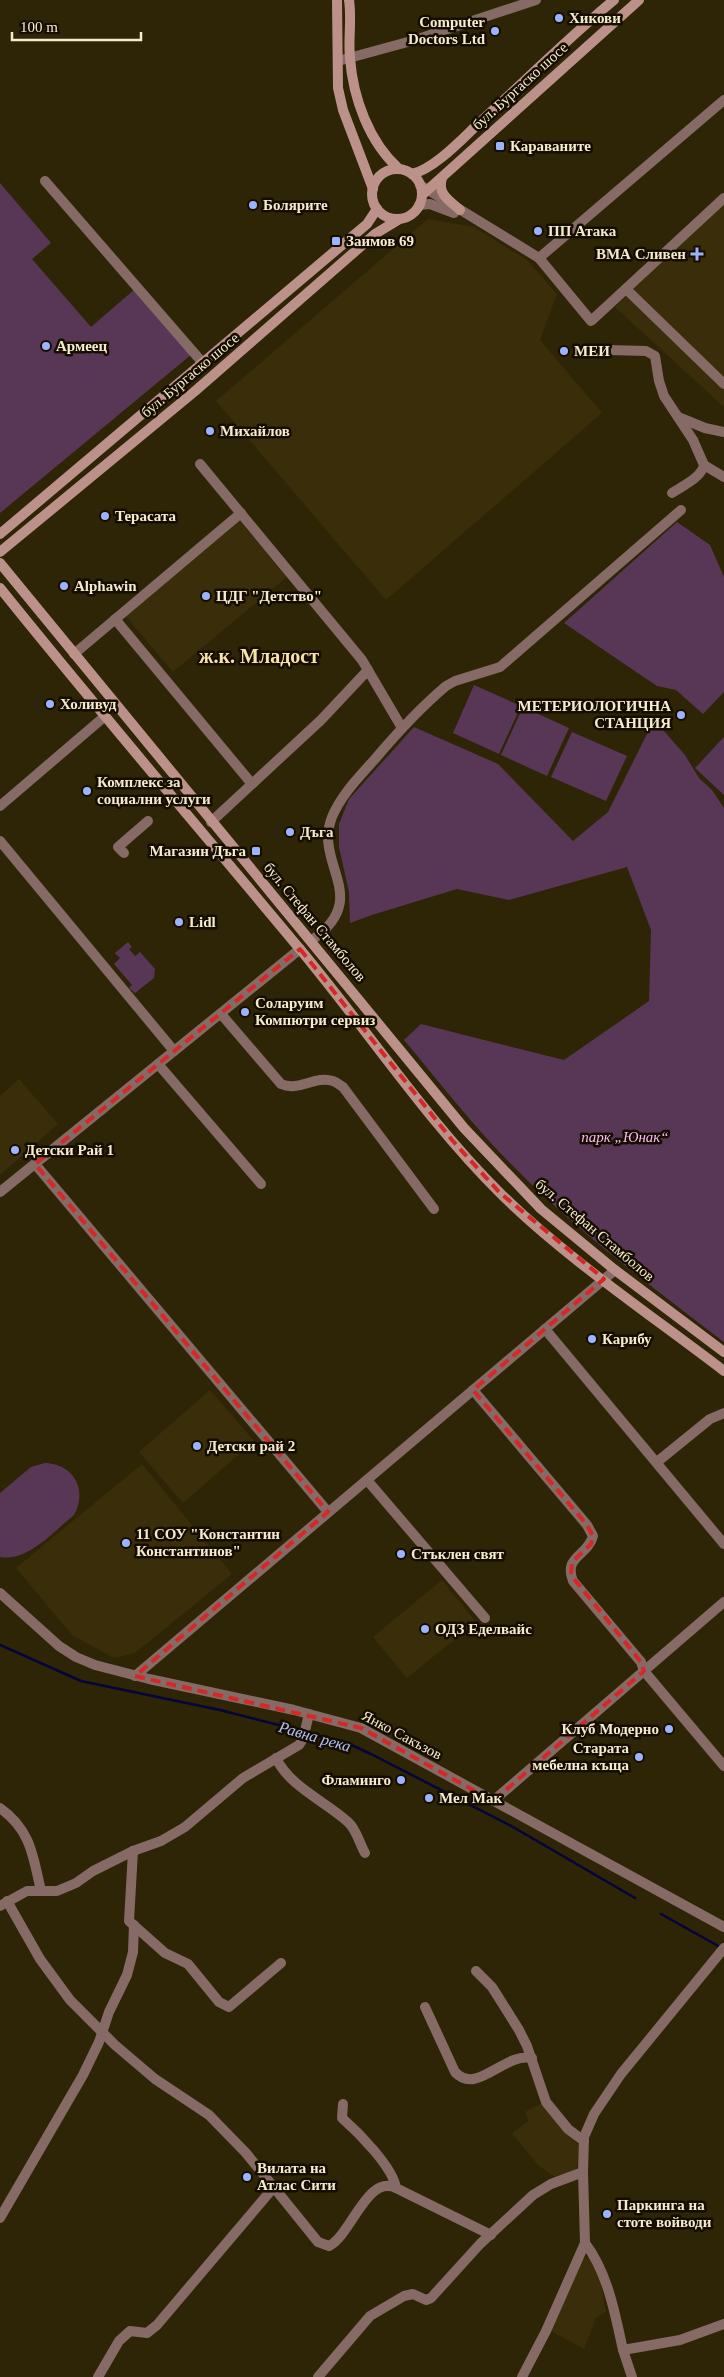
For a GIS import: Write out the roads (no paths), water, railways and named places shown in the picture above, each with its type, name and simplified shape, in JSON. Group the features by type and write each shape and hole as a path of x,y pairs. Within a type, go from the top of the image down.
{"main road":[{"path":"337,0 338,88 343,110 373,188 373,200 377,209 383,215 398,220 410,215 419,205 423,190 412,174 399,169 379,145 364,117 354,86 350,58 350,0"},
{"name":"бул. Бургаско шосе","path":"423,190 442,178 638,0"},
{"name":"бул. Бургаско шосе","path":"412,174 420,172 435,162 464,137 610,2"},
{"path":"373,188 382,174 399,169"},
{"path":"442,178 439,186 442,194 460,210"},
{"name":"бул. Бургаско шосе","path":"0,534 367,224 377,209"},
{"name":"бул. Бургаско шосе","path":"0,552 205,383 383,228 398,220"},
{"name":"бул. Стефан Стамболов","path":"0,563 211,822 312,940 464,1128 541,1209 615,1270 724,1352"},
{"name":"бул. Стефан Стамболов","path":"0,588 104,718 300,949 452,1140 499,1192 531,1222 724,1371"},
{"path":"300,949 312,940"}],"street":[{"path":"338,61 415,40 536,0"},
{"path":"539,258 724,100"},
{"path":"45,180 202,362"},
{"path":"423,190 486,225 539,258 591,321 724,198"},
{"path":"419,205 430,204 486,225"},
{"path":"626,289 724,384"},
{"path":"608,350 646,351 655,356 659,381 664,396 693,440 704,465 724,477"},
{"path":"678,417 705,428 724,432"},
{"path":"200,464 368,670 402,728"},
{"path":"672,493 694,479 701,472 704,465"},
{"path":"312,940 333,922 340,908 341,892 328,833 331,819 338,805 354,782 402,728 446,686 455,681 500,667 681,510"},
{"path":"74,654 241,513"},
{"path":"115,619 252,784"},
{"path":"211,822 321,720 368,670"},
{"path":"0,806 104,718"},
{"path":"124,853 118,847 148,821"},
{"path":"0,841 174,1051"},
{"path":"0,1192 300,949"},
{"path":"221,1014 281,1084 290,1088 323,1080 332,1081 343,1087 434,1209"},
{"path":"158,1064 261,1184"},
{"path":"35,1164 328,1512"},
{"path":"135,1676 615,1270"},
{"path":"545,1329 724,1544"},
{"path":"473,1390 587,1525 593,1536 591,1544 572,1562 570,1568 573,1581 642,1662 644,1671 724,1766"},
{"path":"657,1462 710,1419 724,1413"},
{"path":"367,1480 485,1618"},
{"name":"Янко Сакъзов","path":"0,1592 59,1646 76,1657 95,1665 308,1719 331,1718 361,1728 724,1927"},
{"path":"492,1801 724,1602"},
{"path":"308,1719 299,1745 242,1778 185,1827 93,1871 76,1883 57,1891 27,1892 3,1904 70,2000 155,2079 209,2115 246,2153 318,2242 329,2246 335,2243 347,2230 359,2208 374,2190 384,2184 396,2188 490,2234"},
{"path":"276,1758 289,1776 349,1823 365,1853"},
{"path":"0,1808 22,1828 30,1843 40,1891"},
{"path":"133,1851 129,1921 165,1953 188,1964 218,2002 229,2007 280,1963"},
{"path":"0,2218 79,2082 103,2032 126,1975 132,1952 134,1925"},
{"path":"522,2377 546,2331 585,2243 582,2172 584,2141 588,2124 621,2074 724,1948"},
{"path":"476,1971 497,1995 519,2030 532,2058 546,2102 568,2128 584,2141"},
{"path":"425,2007 455,2072 462,2079 469,2081 476,2079 516,2058 524,2056 532,2058"},
{"path":"343,2104 342,2118 384,2164 395,2180 396,2188"},
{"path":"318,2377 370,2316 404,2296 413,2294 426,2300 431,2298 490,2234 532,2195 551,2184 582,2172"},
{"path":"98,2377 123,2336 130,2330 147,2333 157,2324 274,2187"},
{"path":"585,2243 602,2273 632,2377"},
{"path":"623,2350 680,2340 724,2324"}],"waterway":[{"name":"Равна река","path":"0,1645 81,1681 220,1710 302,1731"},
{"name":"Равна река","path":"307,1733 347,1743 371,1754 513,1827 635,1898"},
{"name":"Равна река","path":"661,1914 720,1947"}],"place":[{"name":"Хикови","path":"559,18"},
{"name":"Computer Doctors Ltd","path":"495,31"},
{"name":"Караваните","path":"500,146"},
{"name":"Болярите","path":"253,205"},
{"name":"ПП Атака","path":"538,231"},
{"name":"Заимов 69","path":"336,241"},
{"name":"ВМА Сливен","path":"697,254"},
{"name":"Армеец","path":"46,346"},
{"name":"МЕИ","path":"564,351"},
{"name":"Михайлов","path":"210,431"},
{"name":"Терасата","path":"105,516"},
{"name":"Alphawin","path":"64,586"},
{"name":"ЦДГ \"Детство\"","path":"206,596"},
{"name":"Холивуд","path":"50,704"},
{"name":"МЕТЕРИОЛОГИЧНА СТАНЦИЯ","path":"681,715"},
{"name":"Комплекс за социални услуги","path":"87,791"},
{"name":"Дъга","path":"290,832"},
{"name":"Магазин Дъга","path":"256,851"},
{"name":"Lidl","path":"179,922"},
{"name":"Соларуим Компютри сервиз","path":"245,1012"},
{"name":"Детски Рай 1","path":"15,1150"},
{"name":"Карибу","path":"592,1339"},
{"name":"Детски рай 2","path":"197,1446"},
{"name":"11 СОУ \"Константин Константинов\"","path":"126,1543"},
{"name":"Стъклен свят","path":"401,1554"},
{"name":"ОДЗ Еделвайс","path":"425,1629"},
{"name":"Клуб Модерно","path":"669,1729"},
{"name":"Старата мебелна къща","path":"639,1757"},
{"name":"Фламинго","path":"401,1780"},
{"name":"Мел Мак","path":"429,1798"},
{"name":"Вилата на Атлас Сити","path":"247,2177"},
{"name":"Паркинга на стоте войводи","path":"607,2214"}],"district":[{"name":"ж.к. Младост","path":"259,656"}],"park label":[{"name":"парк „Юнак“","path":"625,1137"}]}
